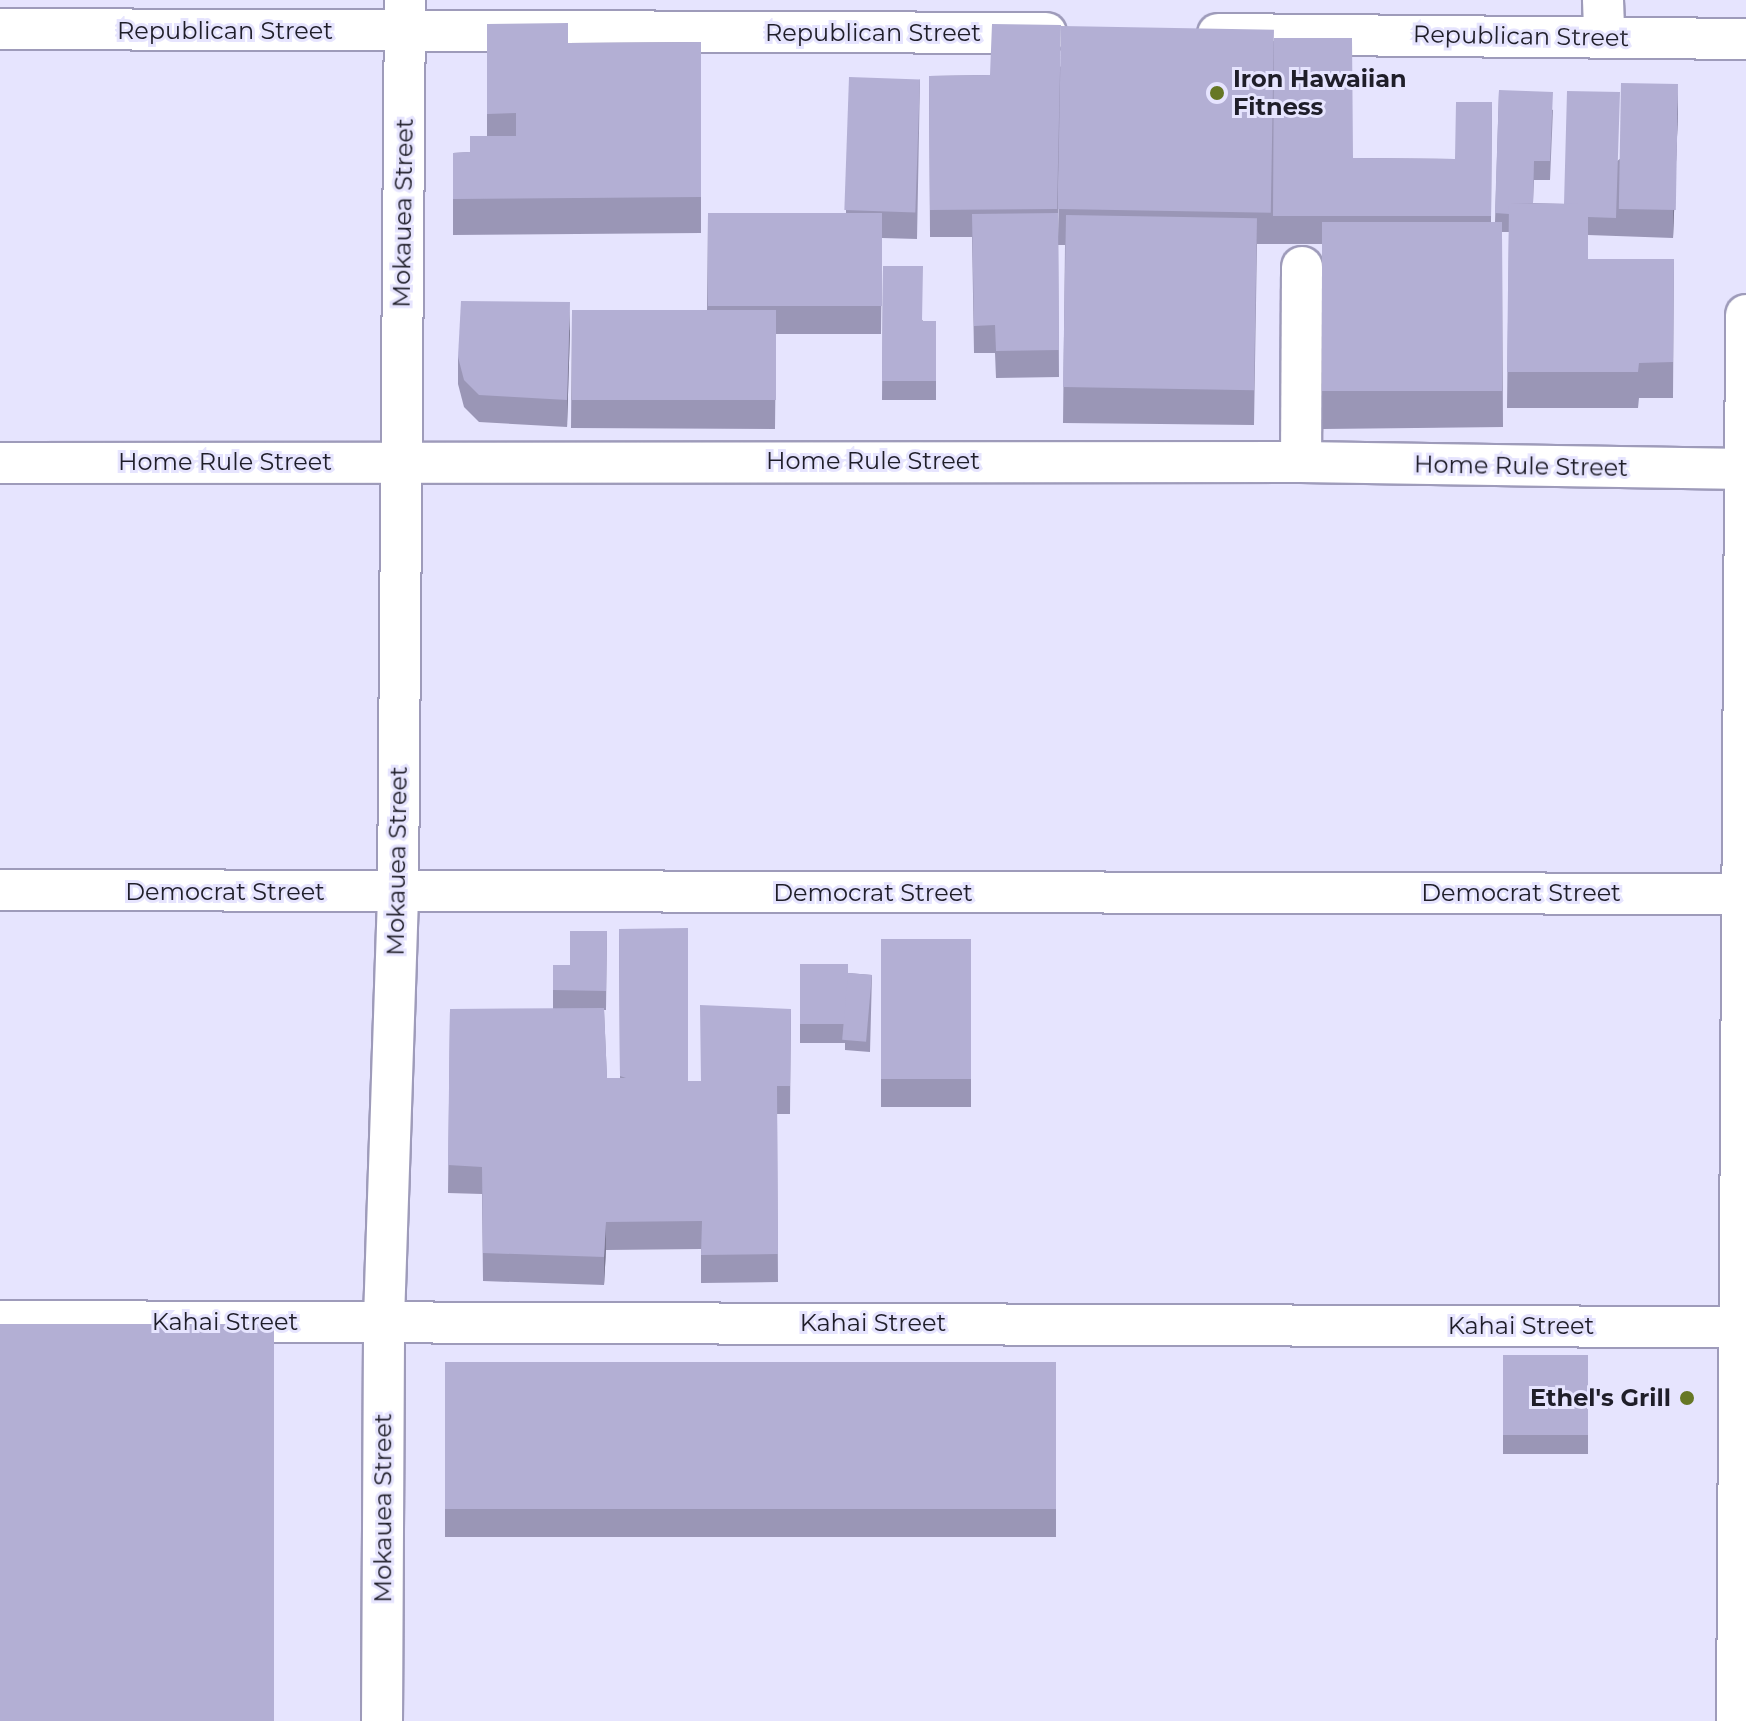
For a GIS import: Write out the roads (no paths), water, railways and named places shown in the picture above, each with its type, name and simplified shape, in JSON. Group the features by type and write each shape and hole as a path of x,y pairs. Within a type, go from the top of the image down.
{"street":[{"name":"Republican Street","path":"0,29 405,16 1090,34"},
{"name":"Mokauea Street","path":"382,1721 384,1319 398,893 405,16"},
{"name":"Republican Street","path":"1186,34 1488,17 1604,18 1746,39"},
{"path":"1301,462 1302,267"},
{"path":"1737,1721 1743,1327 1746,315"},
{"name":"Home Rule Street","path":"0,463 1301,462 1744,469"},
{"name":"Democrat Street","path":"0,890 1745,894"},
{"name":"Kahai Street","path":"0,1321 384,1319 1743,1327"}],"place":[{"name":"Iron Hawaiian Fitness","path":"1217,93"},
{"name":"Ethel's Grill","path":"1687,1398"}]}
